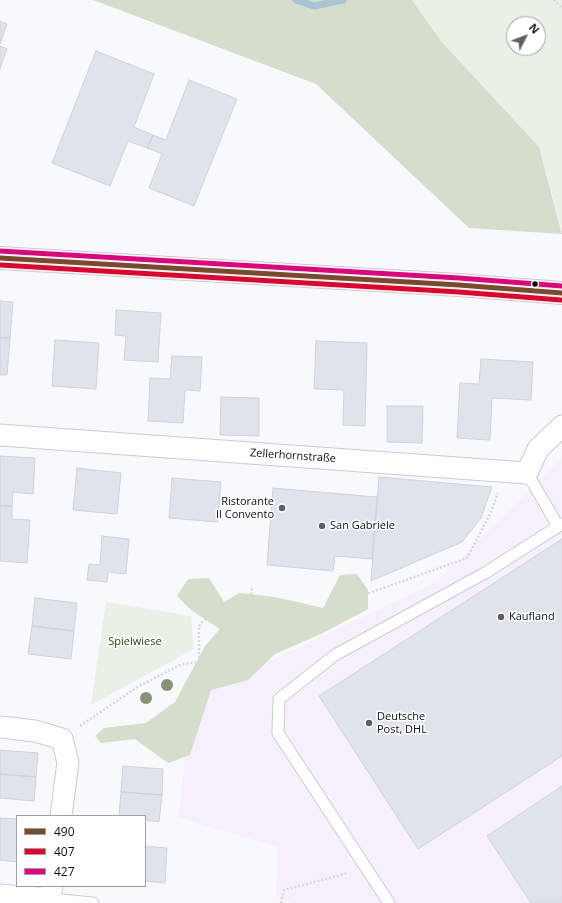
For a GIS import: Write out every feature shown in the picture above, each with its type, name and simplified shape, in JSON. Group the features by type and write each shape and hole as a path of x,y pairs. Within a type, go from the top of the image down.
{"main road":[{"path":"0,258 459,284 562,293"}],"street":[{"path":"527,473 538,449 562,426"},
{"name":"Zellerhornstraße","path":"0,436 527,473"},
{"path":"0,727 35,731 62,739 68,762 61,815"},
{"path":"0,895 51,893"}],"lane":[{"path":"389,903 278,733 279,699 335,655 485,573 560,525 527,473"},
{"path":"51,893 93,903"}],"path":[{"path":"554,0 562,8"},
{"path":"62,739 139,686 182,664 263,654 336,605 467,558 491,512 505,471"},
{"path":"199,662 199,626 206,618 247,609 251,600 252,586"},
{"path":"281,903 284,890 366,868"}],"shaded area":[{"path":"562,458 562,903 292,903 291,901 276,899 277,847 178,817 195,674 272,660 436,582"}],"green space":[{"path":"93,0 412,0 441,41 539,147 562,234 469,228 316,84"},
{"path":"412,0 562,0 562,230 539,147 441,41"},
{"path":"357,574 368,590 368,609 323,633 275,654 248,680 211,690 190,755 168,763 135,739 101,743 95,736 104,728 146,723 175,702 205,646 220,629 192,611 177,596 188,579 209,578 224,602 239,593 275,597 323,608 340,575"},
{"name":"Spielwiese","path":"106,602 191,616 194,649 91,705"}],"building":[{"path":"0,21 7,24 0,44"},
{"path":"0,46 7,49 0,69"},
{"path":"96,51 154,74 134,127 153,135 147,148 128,141 110,186 52,163"},
{"path":"189,80 237,99 194,206 149,188 162,154 147,148 153,135 166,140"},
{"path":"0,301 13,302 10,338 0,338"},
{"path":"116,310 161,313 158,362 124,360 126,336 115,335"},
{"path":"0,338 10,338 7,375 0,375"},
{"path":"55,340 99,343 96,389 52,386"},
{"path":"316,341 367,343 365,426 343,425 344,390 314,389"},
{"path":"172,356 202,357 200,391 185,390 183,423 148,421 150,378 170,379"},
{"path":"481,359 533,362 531,400 492,398 490,440 457,438 460,383 479,384"},
{"path":"221,397 259,398 259,436 220,435"},
{"path":"387,406 423,406 422,443 387,442"},
{"path":"0,456 35,458 33,494 13,492 12,506 0,506"},
{"path":"77,468 121,473 117,514 73,510"},
{"path":"379,477 492,487 481,518 462,542 371,581"},
{"path":"172,478 221,482 218,522 169,518"},
{"name":"San Gabriele","path":"273,488 377,497 372,559 335,556 333,571 267,565"},
{"path":"0,506 12,506 12,519 30,520 27,563 0,561"},
{"path":"102,536 129,539 126,574 108,572 107,582 87,580 89,564 100,565"},
{"name":"Kaufland","path":"562,539 562,756 418,849 319,696"},
{"path":"35,598 77,603 74,631 32,626"},
{"path":"32,626 74,631 71,659 28,654"},
{"path":"0,750 38,753 36,777 0,774"},
{"path":"123,766 163,769 162,795 121,792"},
{"path":"0,774 36,777 34,801 0,798"},
{"path":"562,786 562,903 531,903 487,836"},
{"path":"121,792 162,795 159,822 146,820 146,815 119,815"},
{"path":"0,818 16,819 16,862 0,860"},
{"path":"146,846 167,848 165,883 146,881"}],"waterway":[{"path":"296,0 314,6 343,0"}],"transit line":[{"name":"427","path":"0,251 459,278 562,286"},
{"name":"490","path":"0,258 459,285 562,293"},
{"name":"407","path":"0,265 459,292 561,300"}],"place":[{"name":"Ristorante Il Convento","path":"282,508"},
{"name":"San Gabriele","path":"322,526"},
{"name":"Kaufland","path":"501,617"},
{"name":"Deutsche Post, DHL","path":"369,723"}]}
